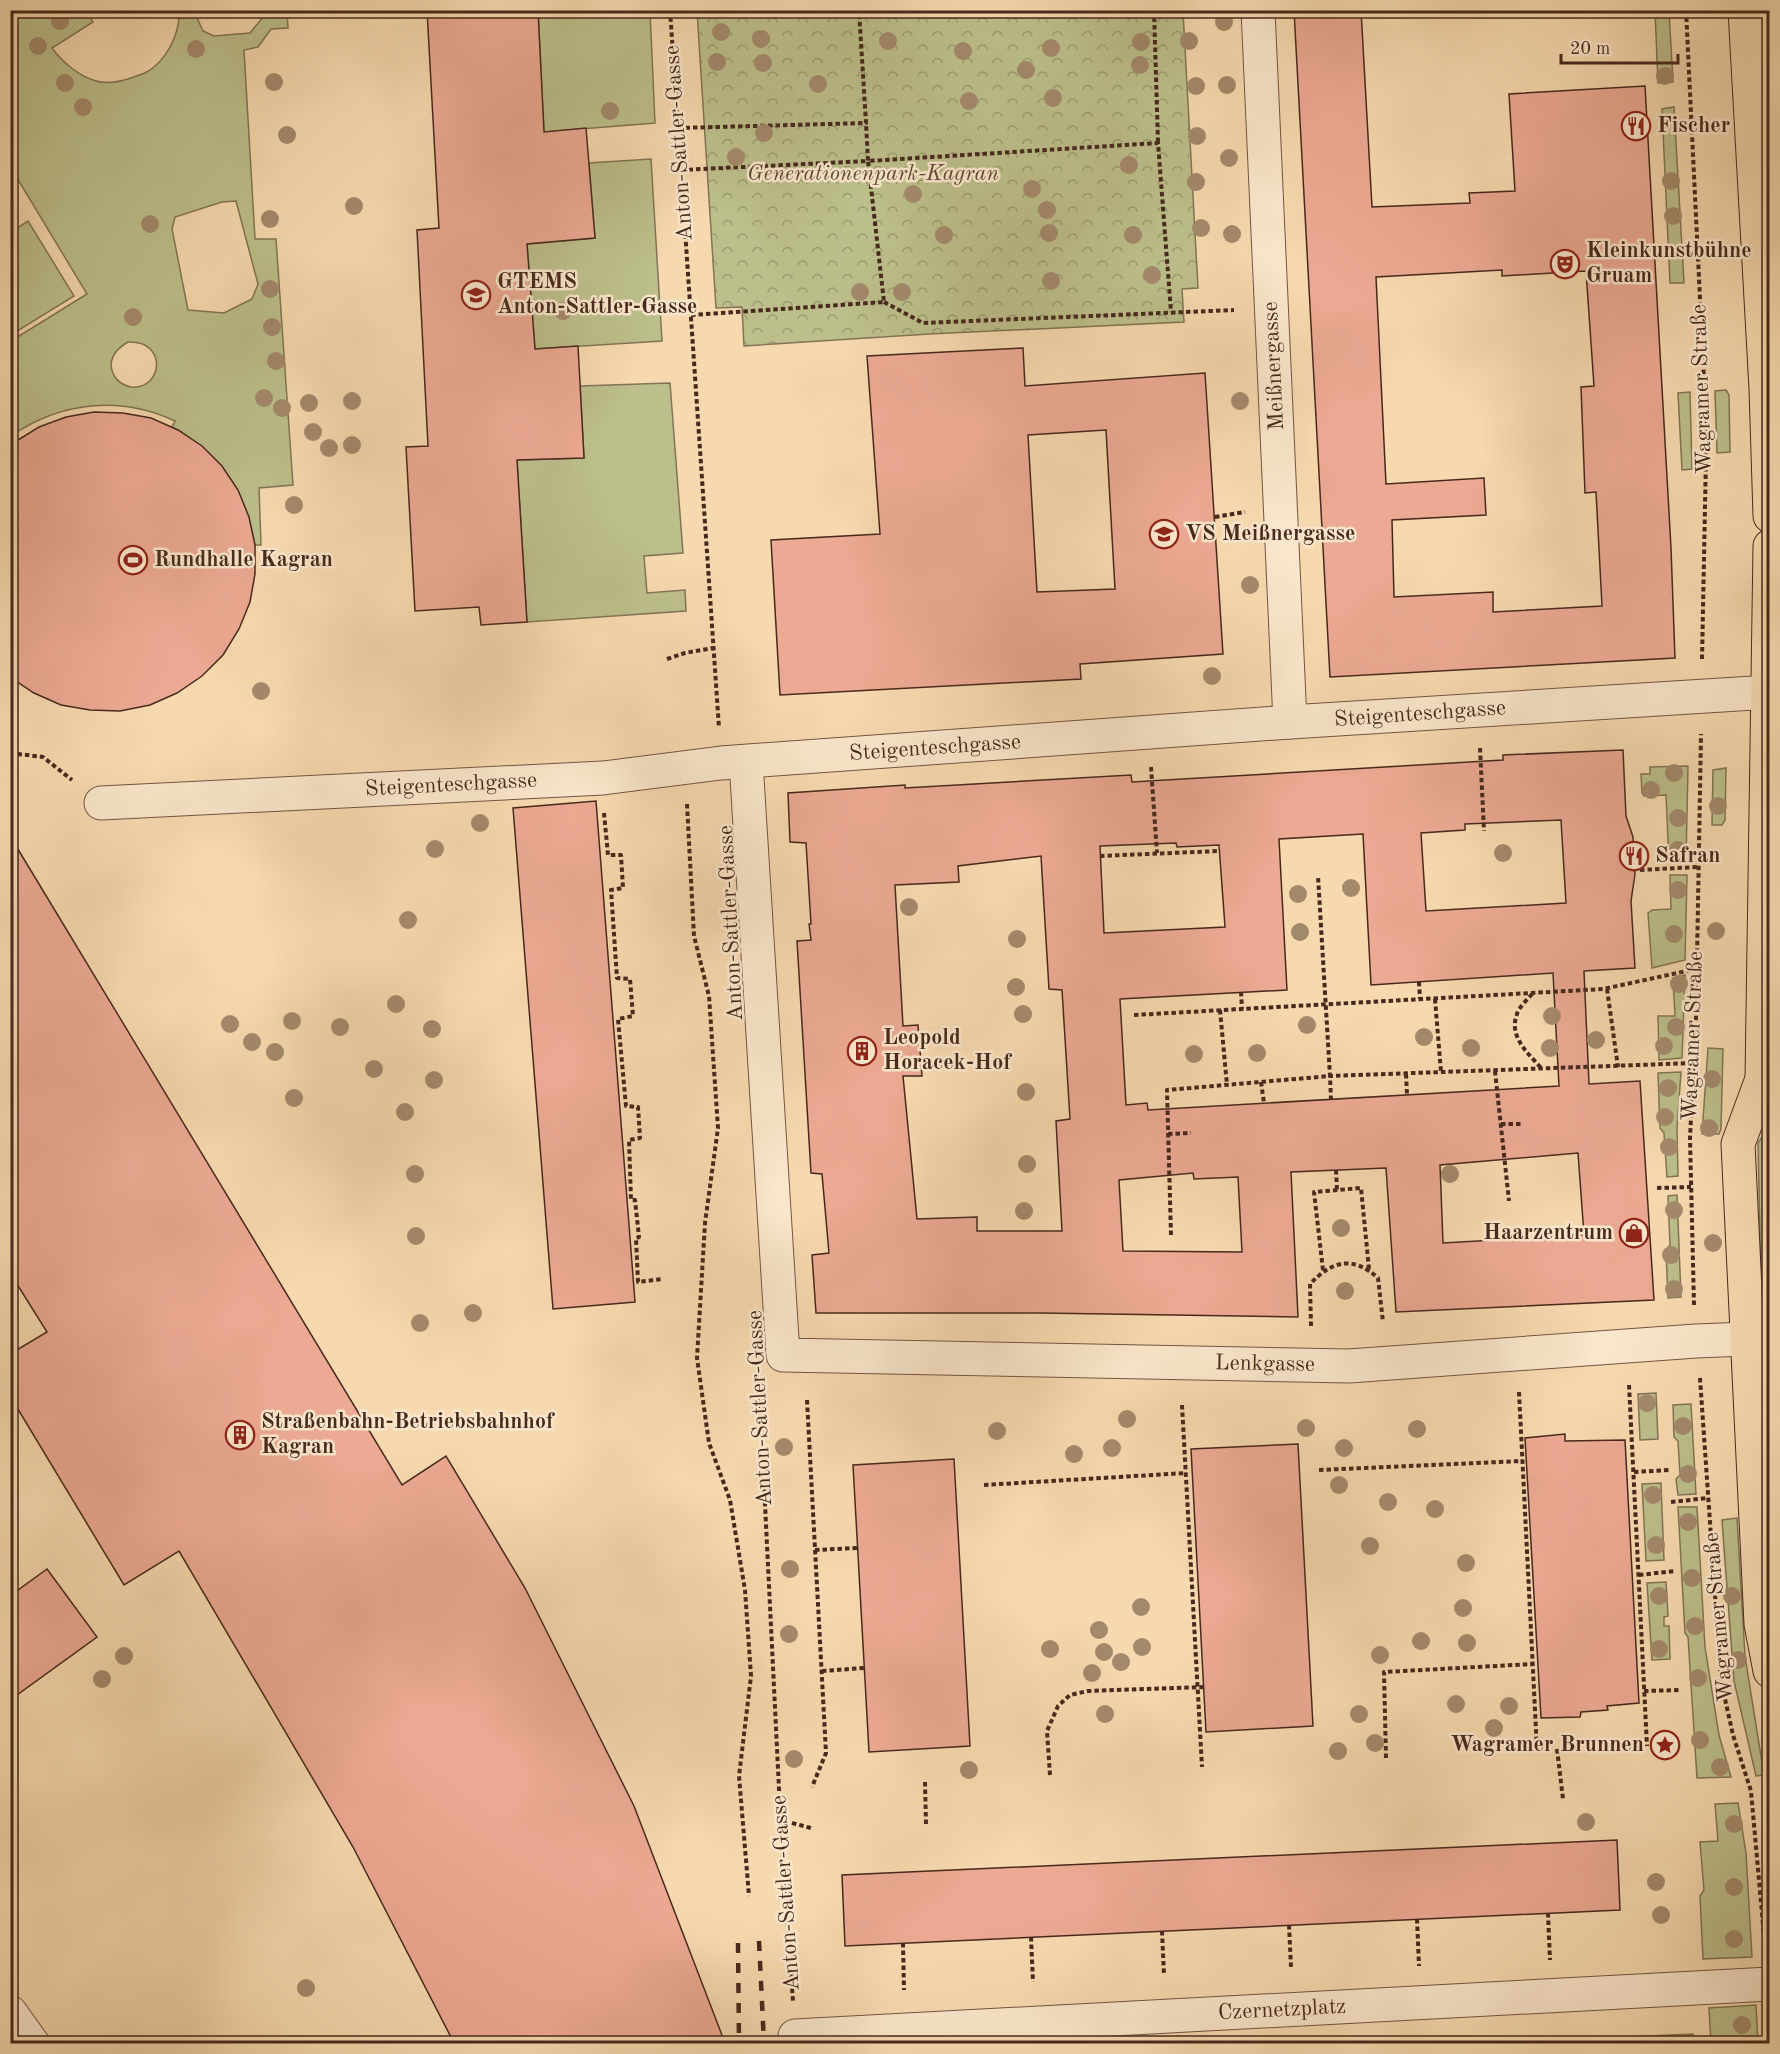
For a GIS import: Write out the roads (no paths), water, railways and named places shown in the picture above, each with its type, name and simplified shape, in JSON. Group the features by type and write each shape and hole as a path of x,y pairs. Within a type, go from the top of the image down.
{"main road":[{"path":"1745,10 1766,389 1770,516"},
{"name":"Wagramer Straße","path":"1770,546 1766,1090 1738,1144 1761,1624 1770,1671"}],"street":[{"name":"Meißnergasse","path":"1258,10 1290,722"},
{"name":"Steigenteschgasse","path":"101,803 603,778 721,763 1290,722 1769,692"},
{"name":"Anton-Sattler-Gasse","path":"746,762 771,1363"},
{"name":"Lenkgasse","path":"771,1363 1349,1366 1746,1339"},
{"name":"Czernetzplatz","path":"794,2021 1768,1984"},
{"path":"10,2012 33,2043"}],"railway":[{"path":"759,1941 764,2044"},
{"path":"738,1943 739,2044"}],"place":[{"name":"Fischer","path":"1636,126"},
{"name":"Kleinkunstbühne Gruam","path":"1565,264"},
{"name":"GTEMS Anton-Sattler-Gasse","path":"476,295"},
{"name":"VS Meißnergasse","path":"1164,534"},
{"name":"Rundhalle Kagran","path":"133,560"},
{"name":"Safran","path":"1634,856"},
{"name":"Leopold Horacek-Hof","path":"862,1051"},
{"name":"Haarzentrum","path":"1634,1233"},
{"name":"Straßenbahn-Betriebsbahnhof Kagran","path":"240,1435"},
{"name":"Wagramer Brunnen","path":"1665,1745"}],"park label":[{"name":"Generationenpark-Kagran","path":"873,174"}]}
